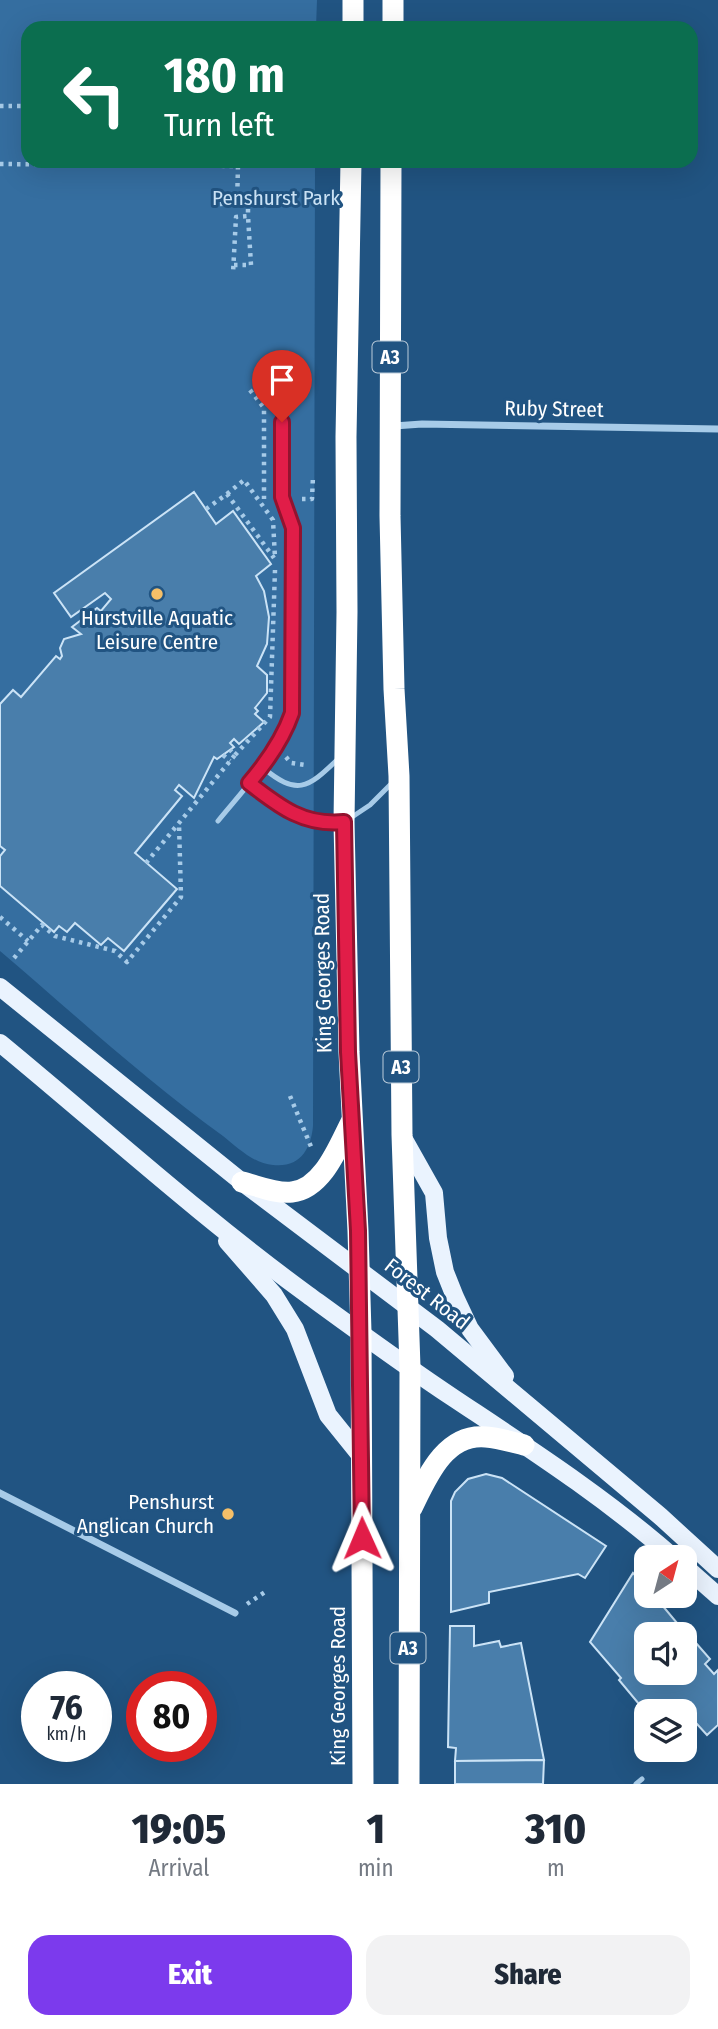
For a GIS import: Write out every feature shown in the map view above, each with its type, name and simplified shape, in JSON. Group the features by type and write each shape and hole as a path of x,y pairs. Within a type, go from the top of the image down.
{"highway":[{"path":"353,0 353,21"},
{"path":"393,0 393,21"},
{"name":"King Georges Road","path":"351,168 346,437 347,751 344,822 351,1122 361,1332 363,1784"},
{"name":"A3","path":"391,168 393,676 399,776 402,1135 410,1367 409,1784"},
{"path":"242,1182 286,1192 294,1192 307,1186 320,1176 351,1122"},
{"path":"409,1513 429,1472 442,1456 461,1441 473,1437 488,1437 524,1445"}],"main road":[{"name":"Forest Road","path":"0,987 242,1182 408,1307 524,1401 718,1569"},
{"path":"0,1043 202,1212 306,1294 524,1445 657,1545"},
{"path":"402,1135 434,1193 438,1238 445,1272 455,1297 474,1335 524,1401"},
{"path":"202,1212 274,1296 295,1329 328,1415 361,1456"},
{"path":"697,1577 718,1596"}],"street":[{"name":"Ruby Street","path":"390,426 422,424 718,429"},
{"path":"0,1493 235,1613"}],"lane":[{"path":"218,821 262,767 288,726 292,713 293,528 282,497 283,398"},
{"path":"262,767 280,782 291,786 302,785 314,781 347,751"},
{"path":"249,783 283,808 311,821 327,824 344,822 370,805 399,776"},
{"path":"636,1784 642,1779"}],"path":[{"path":"0,106 21,106"},
{"path":"0,164 21,164"},
{"path":"237,204 238,168"},
{"path":"220,204 248,204 251,265 234,265"},
{"path":"233,273 236,217 248,216"},
{"path":"250,390 264,408 264,499"},
{"path":"302,499 312,499 313,476"},
{"path":"146,863 270,717 275,558 273,520 244,480 206,509"},
{"path":"227,494 275,558"},
{"path":"258,730 264,735"},
{"path":"230,750 235,755"},
{"path":"282,750 291,763 303,766 313,762"},
{"path":"223,755 230,761"},
{"path":"14,958 42,925 55,936 115,951 127,962 181,897 179,824"},
{"path":"0,918 28,941"},
{"path":"290,1096 313,1153"},
{"path":"235,1613 268,1590"}],"green space":[{"name":"Hurstville Aquatic Leisure Centre","path":"0,0 317,0 316,21 21,21 21,168 315,168 313,1126 307,1149 297,1160 282,1165 266,1164 240,1150 137,1069 0,951"}],"building":[{"path":"194,492 216,524 233,511 271,564 256,576 264,591 269,617 267,644 257,666 267,675 267,693 255,708 258,711 255,714 264,722 239,744 234,739 230,743 234,747 217,759 214,757 194,798 179,785 175,790 182,796 135,853 177,889 124,951 108,938 101,945 75,923 67,932 59,926 54,932 0,886 0,856 5,850 0,846 0,704 13,690 21,697 56,656 60,659 60,648 64,639 81,634 72,627 97,608 101,611 111,599 105,593 71,617 54,593"},
{"path":"486,1474 502,1478 606,1546 585,1578 578,1574 489,1592 489,1603 451,1612 451,1501 455,1492 468,1479"},
{"path":"633,1573 634,1608 664,1608 676,1622 634,1622 634,1685 697,1685 697,1644 710,1659 705,1664 714,1674 718,1670 718,1725 707,1735 697,1724 697,1699 635,1699 619,1680 621,1678 590,1642"},
{"path":"450,1626 474,1626 474,1646 499,1641 501,1647 521,1643 544,1760 455,1761 456,1748 448,1747"},
{"path":"544,1760 543,1784 455,1784 455,1761"}],"place":[{"name":"Hurstville Aquatic Leisure Centre","path":"157,594"},
{"name":"Penshurst Anglican Church","path":"228,1514"}],"route":[{"path":"282,422 282,497 293,528 292,713 288,726 249,783 283,808 311,821 327,824 344,822 348,1052 361,1332 362,1538"}],"park label":[{"name":"Penshurst Park","path":"276,198"}]}
